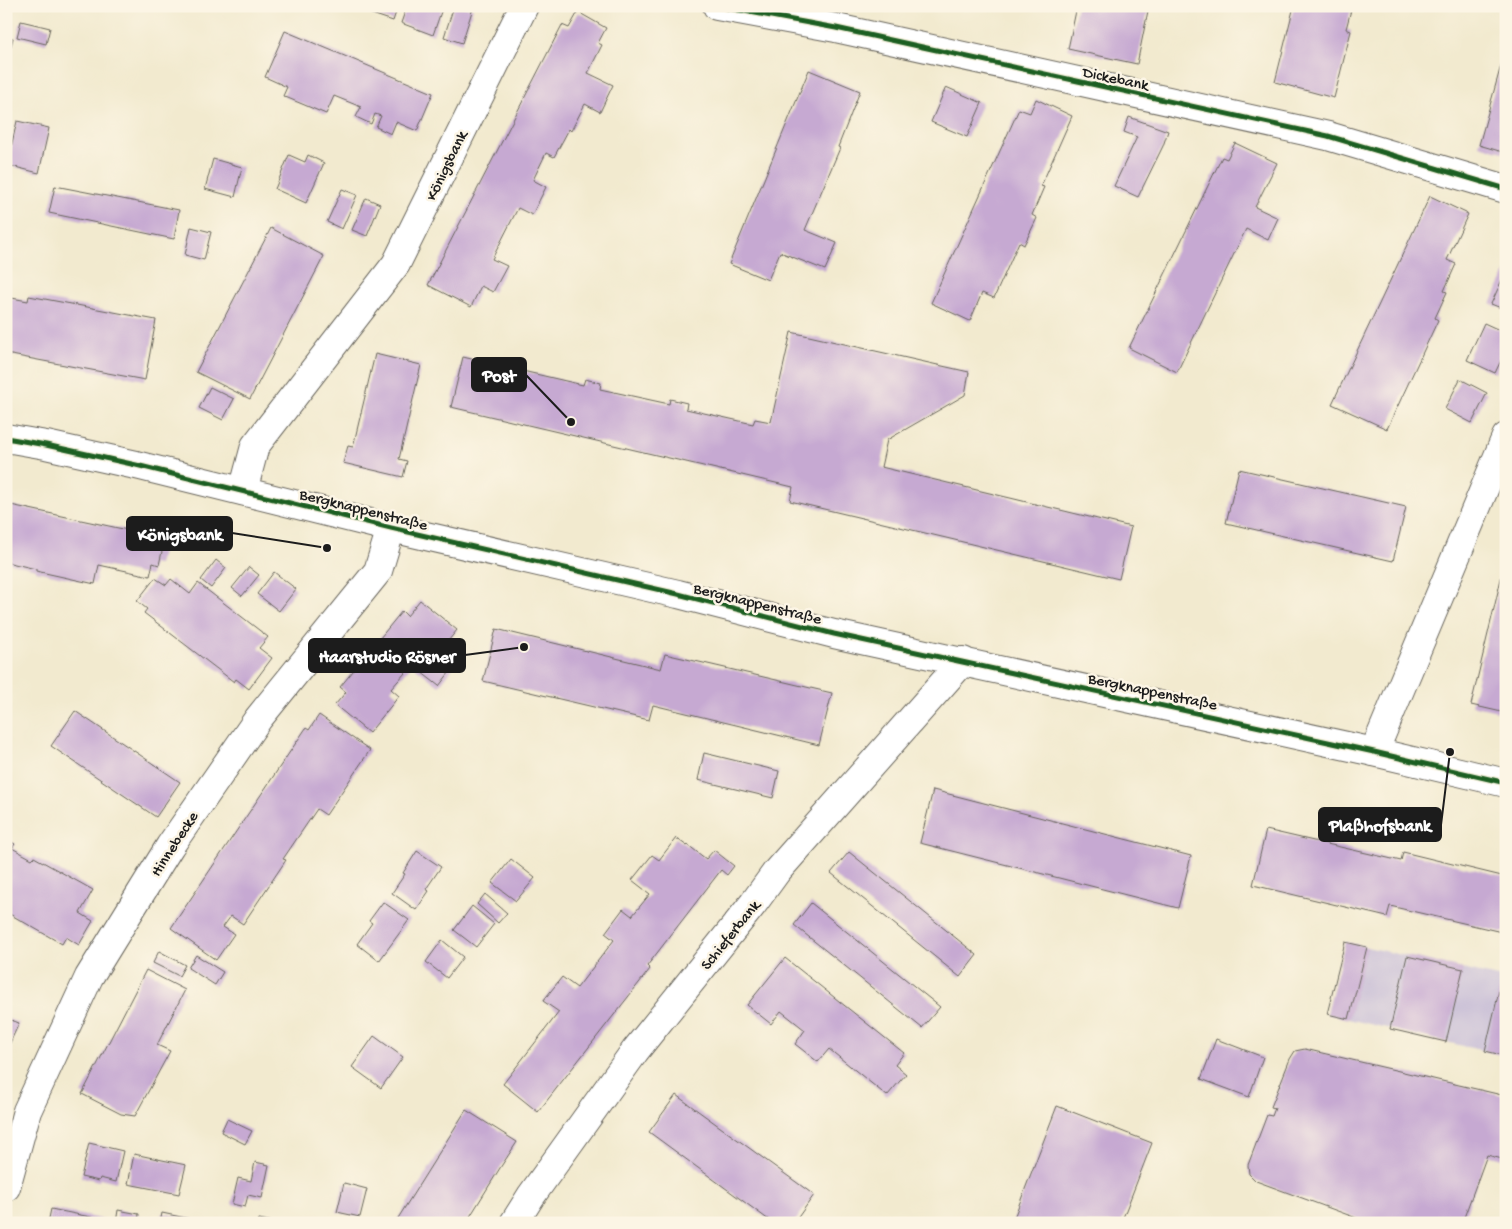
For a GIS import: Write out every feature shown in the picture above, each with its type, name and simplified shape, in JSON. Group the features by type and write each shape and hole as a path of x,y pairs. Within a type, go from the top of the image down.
{"street":[{"name":"Königsbank","path":"243,491 255,446 396,264 524,6"},
{"name":"Dickebank","path":"717,6 836,28 1328,136 1506,189"},
{"name":"Bergknappenstraße","path":"6,438 46,445 243,491 391,528 678,594 834,634 1374,752 1506,783"},
{"path":"1374,752 1506,438"},
{"name":"Hinnebecke","path":"6,1187 27,1111 89,977 170,846 258,719 378,571 391,528"},
{"name":"Schieferbank","path":"514,1223 531,1196 635,1051 753,904 777,871 963,661"}],"shaded area":[{"path":"1345,942 1506,979 1506,1056 1327,1014"}],"building":[{"path":"358,6 398,6 393,21 357,9"},
{"path":"407,6 443,6 433,35 401,23"},
{"path":"454,6 473,8 462,43 444,37"},
{"path":"1077,6 1149,6 1137,64 1068,49"},
{"path":"1294,6 1352,6 1346,29 1351,31 1334,98 1275,82"},
{"path":"578,12 606,28 598,43 602,45 588,73 613,85 600,112 585,104 571,131 569,129 554,157 546,153 533,180 546,187 532,215 518,208 492,259 507,266 493,292 481,286 471,307 428,285 562,25 569,28"},
{"path":"21,21 50,28 46,44 17,37"},
{"path":"285,31 433,93 417,131 396,122 391,134 376,127 381,116 375,114 371,124 356,117 361,107 334,96 326,114 283,96 287,87 265,77"},
{"path":"6,36 13,38 7,62 6,62"},
{"path":"1506,51 1506,153 1479,145"},
{"path":"809,70 860,91 838,147 840,148 805,230 837,243 825,270 780,252 768,280 729,264"},
{"path":"946,87 982,103 967,137 931,122"},
{"path":"1036,99 1072,116 1041,186 1044,187 1032,215 1037,218 1024,245 1019,242 994,298 982,293 970,321 931,303 1019,109 1030,113"},
{"path":"1129,117 1168,131 1163,146 1138,197 1114,186 1137,137 1124,132"},
{"path":"17,121 49,128 39,173 7,165"},
{"path":"1235,143 1277,163 1255,207 1278,218 1268,240 1246,229 1177,372 1129,348 1222,157 1227,159"},
{"path":"289,155 305,162 308,155 324,163 306,203 275,189"},
{"path":"213,159 242,167 235,197 205,189"},
{"path":"55,186 179,210 174,239 49,213"},
{"path":"342,189 357,195 342,229 327,222"},
{"path":"1430,196 1468,214 1447,260 1456,264 1444,291 1447,292 1435,318 1438,320 1387,429 1332,404"},
{"path":"366,198 380,204 367,236 352,230"},
{"path":"191,227 211,232 204,260 185,255"},
{"path":"271,228 324,256 250,399 196,372"},
{"path":"1506,271 1506,310 1491,304"},
{"path":"29,296 156,320 145,380 6,354 6,297 28,301"},
{"path":"1484,323 1506,333 1506,350 1495,373 1467,360"},
{"path":"791,332 969,372 965,395 887,440 881,467 1131,527 1119,579 790,501 793,487 451,407 463,357 497,365 498,359 516,363 514,369 583,385 585,379 601,383 600,389 669,404 670,399 687,403 686,409 753,424 755,419 771,422"},
{"path":"375,354 421,365 399,459 407,461 403,477 343,463 348,446 353,447"},
{"path":"1460,379 1487,393 1472,423 1445,409"},
{"path":"210,387 234,399 223,420 199,408"},
{"path":"1239,469 1406,507 1393,561 1226,523"},
{"path":"6,504 165,538 159,565 153,563 150,576 99,565 95,584 36,571 36,569 6,562"},
{"path":"216,560 226,568 211,588 201,580"},
{"path":"1506,562 1506,713 1471,705"},
{"path":"249,567 259,575 242,596 232,588"},
{"path":"274,572 296,589 279,611 257,594"},
{"path":"155,578 166,585 171,579 190,594 198,583 268,637 259,648 272,658 249,689 236,679 234,682 144,613 147,609 137,601"},
{"path":"420,600 457,630 440,651 456,664 439,686 412,665 391,689 399,696 369,733 335,705 346,692 340,687 402,611 407,616"},
{"path":"496,629 661,669 665,654 832,693 819,745 653,705 649,720 483,681"},
{"path":"75,711 180,782 156,817 51,746"},
{"path":"319,715 370,750 326,815 317,809 283,859 286,860 243,924 231,916 223,927 234,934 216,960 171,928 306,728 309,730"},
{"path":"704,753 779,771 773,798 698,780"},
{"path":"933,790 1191,856 1178,908 920,843"},
{"path":"1266,830 1401,861 1403,852 1506,877 1506,933 1390,906 1387,917 1253,885"},
{"path":"676,838 706,859 714,850 734,866 727,875 721,870 647,966 650,969 538,1112 503,1084 559,1012 543,1001 562,977 577,988 614,940 605,933 623,909 632,916 650,894 632,880 652,855 659,860"},
{"path":"6,839 15,844 12,848 32,859 34,857 93,890 80,913 93,921 79,945 66,937 62,944 6,912"},
{"path":"417,851 441,867 426,889 429,891 416,910 392,893"},
{"path":"849,852 977,955 960,977 831,873"},
{"path":"511,859 535,878 516,901 492,883"},
{"path":"485,894 507,913 498,923 477,904"},
{"path":"383,902 409,920 379,961 357,944 372,923 369,921"},
{"path":"811,903 940,1007 922,1028 794,925"},
{"path":"472,906 494,924 476,947 454,930"},
{"path":"442,940 463,957 447,978 426,962"},
{"path":"1345,942 1367,947 1349,1019 1327,1014"},
{"path":"159,951 185,965 179,976 153,963"},
{"path":"196,955 223,972 215,985 188,968"},
{"path":"1407,956 1463,969 1446,1042 1390,1029"},
{"path":"785,958 904,1053 895,1065 906,1074 887,1096 829,1049 818,1062 795,1044 805,1030 781,1011 771,1024 747,1005"},
{"path":"146,970 185,990 157,1045 170,1051 135,1116 121,1114 82,1094"},
{"path":"1502,978 1506,979 1506,1056 1485,1051"},
{"path":"6,1018 19,1023 6,1052"},
{"path":"374,1036 403,1057 381,1088 352,1067"},
{"path":"1216,1039 1263,1057 1249,1097 1201,1079"},
{"path":"1305,1049 1506,1096 1506,1160 1487,1155 1462,1223 1370,1223 1256,1181 1249,1174 1248,1165 1267,1115 1272,1116 1275,1108 1271,1107 1290,1059 1295,1051"},
{"path":"676,1095 814,1195 794,1223 773,1223 649,1132"},
{"path":"1057,1106 1152,1143 1121,1223 1012,1223"},
{"path":"466,1110 517,1142 466,1223 395,1223"},
{"path":"227,1119 252,1131 245,1144 221,1132"},
{"path":"89,1143 123,1151 116,1182 100,1178 99,1181 81,1177"},
{"path":"134,1154 186,1165 179,1194 128,1184"},
{"path":"255,1162 269,1165 262,1198 248,1195 245,1207 232,1204 238,1178 251,1181"},
{"path":"344,1183 367,1189 360,1217 337,1212"},
{"path":"51,1209 115,1222 115,1223 48,1223"},
{"path":"118,1210 139,1214 138,1223 116,1223"},
{"path":"162,1213 205,1222 205,1223 160,1223"},
{"path":"259,1219 274,1222 274,1223 258,1223"}],"cycle path":[{"path":"717,6 836,28 1328,136 1506,189"},
{"path":"6,438 136,465 391,528 678,594 834,634 1374,752 1506,783"}],"place":[{"name":"Post","path":"571,422"},
{"name":"Königsbank","path":"327,548"},
{"name":"Haarstudio Rösner","path":"524,647"},
{"name":"Plaßhofsbank","path":"1450,752"}]}
